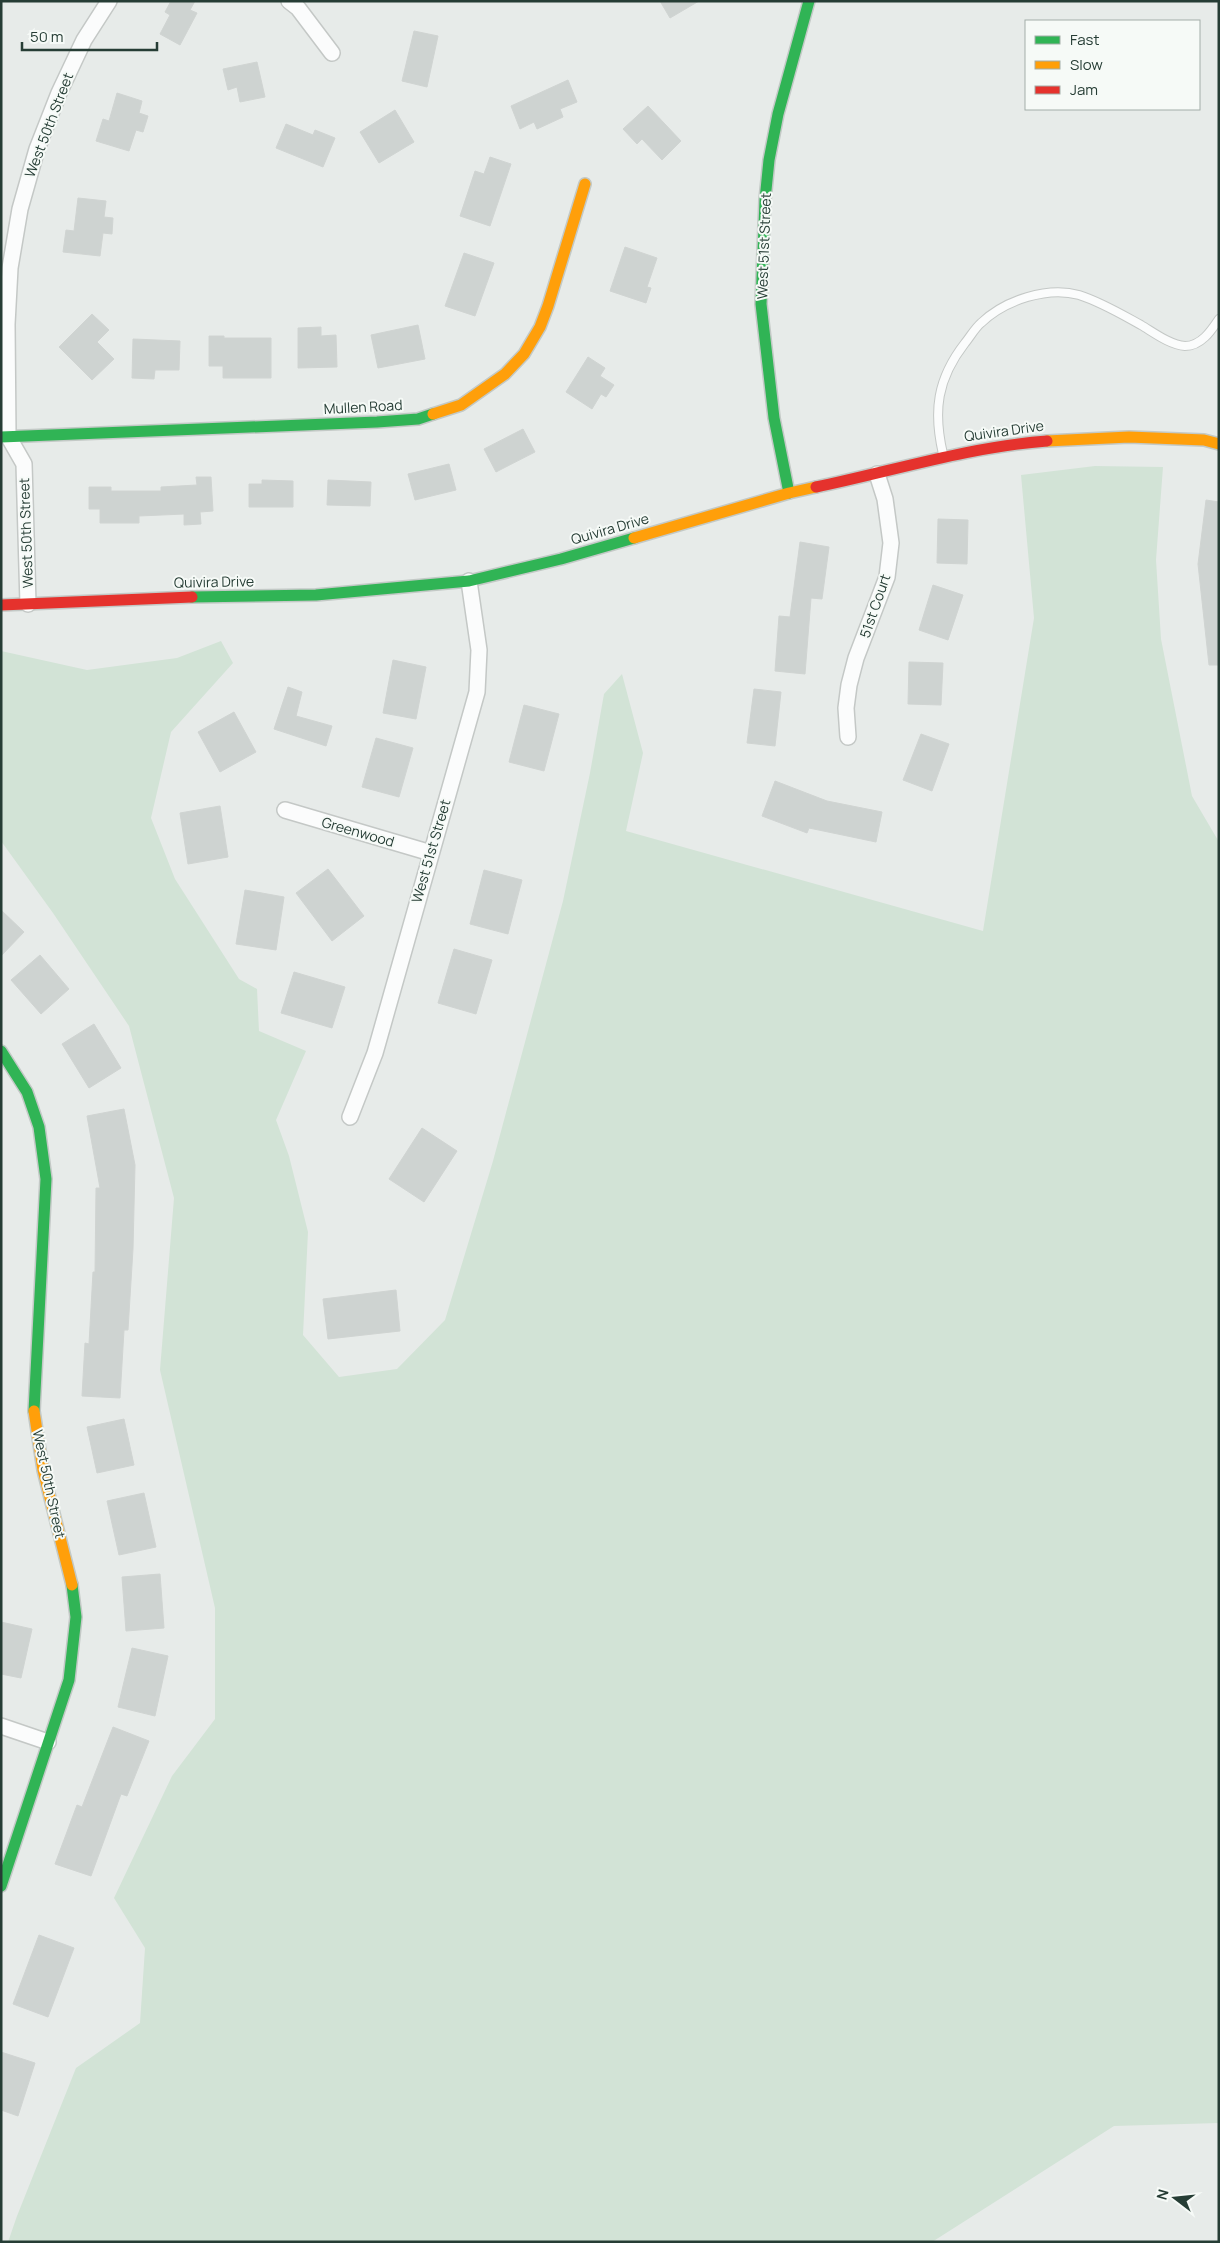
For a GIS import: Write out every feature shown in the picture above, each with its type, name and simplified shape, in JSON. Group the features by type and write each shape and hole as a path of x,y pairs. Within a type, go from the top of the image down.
{"street":[{"name":"West 50th Street","path":"28,604 24,464 4,440 10,268 20,209 37,148 58,93 84,40 108,1"},
{"path":"289,1 298,8 332,53"},
{"name":"West 51st Street","path":"789,493 774,418 761,304 764,218 769,160 778,114 809,1"},
{"name":"Mullen Road","path":"4,440 418,419 460,405 505,374 524,354 540,327 585,184"},
{"name":"Quivira Drive","path":"1,605 138,598 316,595 470,581 561,559 789,493 877,474 943,456 1019,443 1088,438 1130,437 1195,440 1219,444"},
{"name":"51st Court","path":"848,737 846,708 849,684 856,658 887,577 891,543 885,499 877,474"},
{"name":"West 51st Street","path":"350,1117 375,1053 477,692 479,650 470,581"},
{"name":"Greenwood","path":"286,810 431,853"},
{"name":"West 50th Street","path":"1,1051 27,1092 39,1127 46,1179 33,1405 43,1470 73,1588 76,1617 69,1680 1,1886"},
{"path":"1,1726 48,1742"}],"lane":[{"path":"943,456 937,428 938,403 945,376 959,352 982,322 1011,304 1038,293 1058,292 1078,295 1102,304 1172,342 1185,346 1198,342 1210,332 1219,319"}],"green space":[{"path":"1095,466 1163,467 1156,560 1161,639 1192,796 1219,842 1219,2123 1114,2126 932,2242 8,2242 76,2068 140,2023 145,1948 114,1898 172,1776 215,1719 215,1608 160,1370 174,1198 129,1026 53,913 1,841 1,651 87,670 177,658 221,641 233,663 171,732 151,818 175,879 239,979 257,989 259,1031 306,1051 276,1120 289,1156 308,1232 303,1335 339,1377 397,1369 445,1320 493,1161 563,901 590,773 604,694 622,674 643,753 626,831 983,931 1034,618 1021,475"}],"building":[{"path":"171,1 195,1 190,10 197,13 180,45 160,34 170,15 165,12"},
{"path":"660,1 699,1 670,18"},
{"path":"414,31 438,36 427,87 402,81"},
{"path":"257,62 265,97 240,102 237,87 228,90 223,69"},
{"path":"568,80 577,102 560,109 563,117 537,129 534,122 520,129 511,106"},
{"path":"117,93 142,101 139,113 148,116 143,132 136,130 129,151 96,141 103,119 109,121"},
{"path":"648,106 681,141 662,160 642,139 637,144 623,129"},
{"path":"395,110 414,142 379,163 360,132"},
{"path":"286,124 313,135 315,130 335,138 323,167 276,148"},
{"path":"490,157 511,164 490,226 460,216 475,171 484,174"},
{"path":"78,198 106,201 104,217 113,218 112,234 103,233 100,256 63,252 66,230 74,231"},
{"path":"625,247 657,258 647,287 651,288 646,303 610,291"},
{"path":"464,253 494,263 475,316 445,306"},
{"path":"92,314 109,330 97,342 114,359 92,380 59,347"},
{"path":"418,325 425,359 378,368 371,335"},
{"path":"321,327 321,336 336,335 337,367 298,368 298,328"},
{"path":"209,336 224,336 224,338 271,338 271,378 223,378 223,366 209,366"},
{"path":"133,339 180,341 179,370 155,370 154,379 132,378"},
{"path":"588,357 605,368 600,376 614,385 606,397 601,394 592,409 566,392"},
{"path":"523,429 535,452 496,472 484,449"},
{"path":"449,464 456,490 415,500 408,474"},
{"path":"196,477 211,477 213,511 200,512 201,524 184,525 184,514 139,516 139,523 100,523 100,509 89,509 89,487 111,487 111,491 161,491 161,487 197,485"},
{"path":"262,480 293,481 293,507 249,507 249,484 262,484"},
{"path":"328,480 371,482 370,506 327,505"},
{"path":"1206,500 1219,502 1219,665 1209,665 1198,564"},
{"path":"938,519 968,520 967,564 937,563"},
{"path":"800,542 829,547 822,599 811,598 805,674 775,671 779,616 790,617"},
{"path":"933,585 963,595 948,640 919,630"},
{"path":"393,660 426,667 416,719 383,713"},
{"path":"909,662 943,663 941,705 908,704"},
{"path":"288,687 302,692 296,716 332,726 326,746 274,729"},
{"path":"754,689 781,692 775,746 747,743"},
{"path":"524,705 559,714 544,771 509,762"},
{"path":"234,712 256,752 220,772 198,732"},
{"path":"921,734 949,744 932,791 903,780"},
{"path":"376,738 413,748 399,797 362,787"},
{"path":"775,781 827,801 882,812 876,842 809,828 807,833 762,816"},
{"path":"220,806 228,857 188,864 180,813"},
{"path":"328,869 364,916 332,941 296,893"},
{"path":"484,870 522,880 508,934 470,924"},
{"path":"245,890 284,897 276,950 236,944"},
{"path":"1,910 24,932 1,956"},
{"path":"454,949 492,960 476,1014 438,1003"},
{"path":"40,955 69,989 41,1014 11,980"},
{"path":"294,972 345,987 332,1028 281,1013"},
{"path":"94,1024 121,1068 89,1088 62,1044"},
{"path":"124,1109 135,1165 133,1249 128,1330 124,1330 120,1398 82,1396 85,1343 89,1344 93,1272 95,1272 96,1188 100,1188 87,1116"},
{"path":"422,1128 457,1151 424,1202 389,1179"},
{"path":"396,1290 400,1331 328,1339 323,1299"},
{"path":"124,1419 134,1465 97,1473 87,1427"},
{"path":"144,1493 156,1547 119,1555 107,1501"},
{"path":"160,1574 164,1628 126,1631 122,1577"},
{"path":"1,1622 32,1629 21,1678 1,1674"},
{"path":"132,1648 168,1656 155,1716 118,1707"},
{"path":"113,1727 149,1741 127,1796 121,1794 91,1876 55,1864 77,1805 82,1807"},
{"path":"39,1935 74,1948 48,2017 13,2004"},
{"path":"1,2052 35,2063 18,2116 1,2110"}],"traffic: fast":[{"path":"789,493 774,418 761,304 765,200 769,160 778,114 809,1"},
{"path":"1,437 377,422 418,419 433,414"},
{"path":"192,597 316,595 469,581 561,559 634,538"},
{"path":"1,1051 27,1092 39,1127 46,1179 34,1411"},
{"path":"1,1886 69,1680 76,1617 72,1585"}],"traffic: slow":[{"path":"433,414 461,405 505,374 524,354 540,327 548,306 585,184"},
{"path":"1047,441 1129,437 1204,440 1219,444"},
{"path":"634,538 789,493 816,487"},
{"path":"34,1411 43,1470 72,1585"}],"traffic: jam":[{"path":"816,487 988,448 1047,441"},
{"path":"1,605 192,597"}]}
